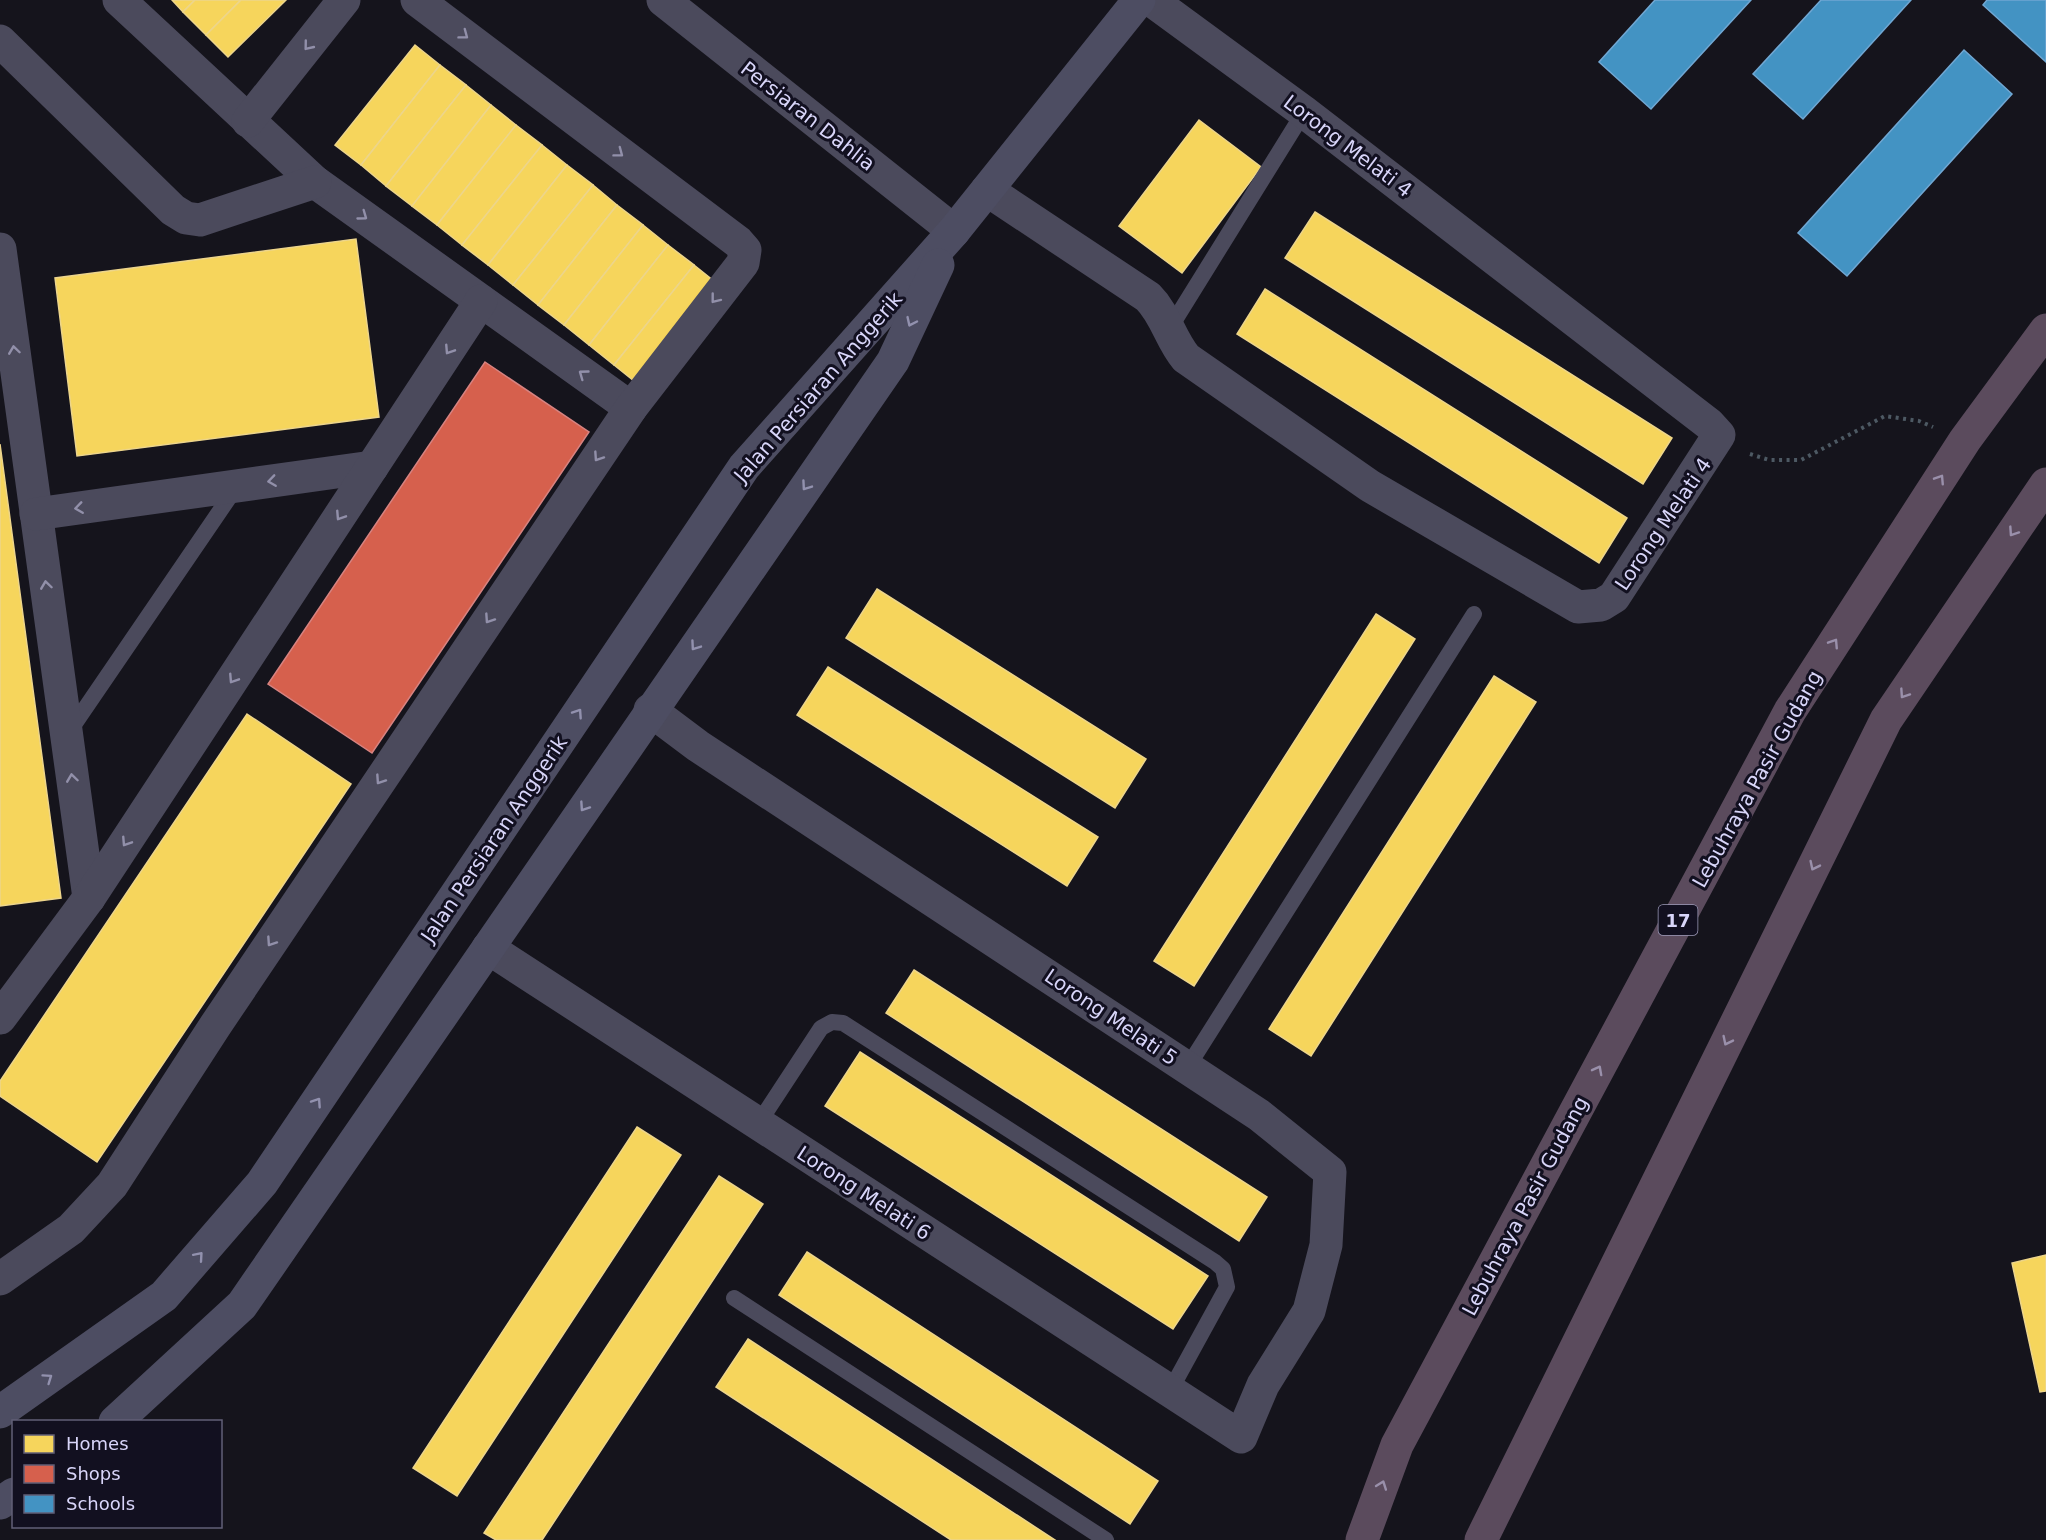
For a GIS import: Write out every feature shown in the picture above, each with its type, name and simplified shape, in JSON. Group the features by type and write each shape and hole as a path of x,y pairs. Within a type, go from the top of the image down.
{"highway":[{"name":"Lebuhraya Pasir Gudang","path":"1362,1540 1396,1445 1790,711 1965,440 2046,330"},
{"path":"1481,1540 1886,720 2046,484"}],"street":[{"path":"119,0 315,182 631,408"},
{"path":"248,121 344,0"},
{"path":"0,1280 71,1229 112,1185 215,1026 631,408 743,263 746,250 417,0"},
{"name":"Persiaran Dahlia","path":"663,0 954,231"},
{"name":"Jalan Persiaran Anggerik","path":"0,1412 164,1296 262,1183 744,467 954,231 1139,0"},
{"name":"Lorong Melati 4","path":"987,190 1148,297 1159,308 1170,328 1176,346 1186,358 1370,486 1578,608 1601,605 1614,597 1719,435 1709,424 1304,112 1151,0"},
{"path":"0,41 173,210 186,218 200,220 315,182"},
{"name":"Jalan Persiaran Anggerik","path":"117,1420 242,1305 893,360 954,231"},
{"path":"0,249 10,387 36,514 89,898"},
{"path":"0,1018 89,898 481,301"},
{"path":"36,514 372,467"},
{"name":"Lorong Melati 5","path":"650,710 698,746 1259,1115 1330,1172 1326,1245 1310,1311 1263,1385 1241,1437"},
{"name":"Lorong Melati 6","path":"488,948 1241,1437"}],"lane":[{"path":"1170,328 1304,112"},
{"path":"66,735 237,486"},
{"path":"1187,1068 1474,614"},
{"path":"758,1124 821,1028 832,1022 843,1023 1215,1262 1223,1269 1227,1287 1170,1391"},
{"path":"734,1298 1106,1540"}],"path":[{"path":"1719,435 1737,450 1769,460 1801,460 1885,416 1919,421 1965,440"}],"building: Homes":[{"path":"172,0 195,0 183,12"},
{"path":"195,0 241,0 206,35 183,12"},
{"path":"241,0 286,0 228,57 206,35"},
{"path":"415,45 440,65 361,165 335,145"},
{"path":"440,65 466,85 386,186 361,165"},
{"path":"466,85 491,105 412,206 386,186"},
{"path":"491,105 516,125 437,225 412,206"},
{"path":"1199,120 1261,167 1182,273 1119,226"},
{"path":"516,125 542,145 462,245 437,225"},
{"path":"542,145 567,165 488,265 462,245"},
{"path":"567,165 593,185 513,285 488,265"},
{"path":"593,185 617,205 538,305 513,285"},
{"path":"617,205 643,225 564,325 538,305"},
{"path":"1315,212 1672,438 1643,484 1285,258"},
{"path":"643,225 668,245 589,345 564,325"},
{"path":"356,239 379,417 77,456 55,278"},
{"path":"668,245 694,265 614,365 589,345"},
{"path":"694,265 719,285 639,385 614,365"},
{"path":"1265,289 1627,518 1599,563 1237,334"},
{"path":"0,444 61,898 0,906"},
{"path":"877,589 1146,759 1115,808 846,638"},
{"path":"1376,614 1415,639 1194,986 1154,961"},
{"path":"828,667 1098,837 1067,886 797,715"},
{"path":"1494,676 1536,702 1311,1056 1269,1029"},
{"path":"247,714 351,784 97,1162 0,1096 0,1081"},
{"path":"914,970 1267,1197 1239,1241 886,1013"},
{"path":"860,1052 1208,1276 1173,1329 825,1106"},
{"path":"637,1127 681,1155 457,1496 413,1468"},
{"path":"719,1176 763,1204 542,1540 496,1540 484,1533"},
{"path":"807,1252 1158,1481 1130,1524 779,1295"},
{"path":"2046,1255 2046,1391 2040,1392 2012,1263"},
{"path":"748,1339 1055,1540 951,1540 716,1387"}],"building: Shops":[{"path":"485,362 589,432 372,753 268,684"}],"building: Schools":[{"path":"1655,0 1751,0 1651,109 1599,62"},
{"path":"1821,0 1911,0 1803,119 1753,74"},
{"path":"1987,0 2046,0 2046,62 1983,5"},
{"path":"1964,50 2012,94 1847,276 1798,233"}]}
